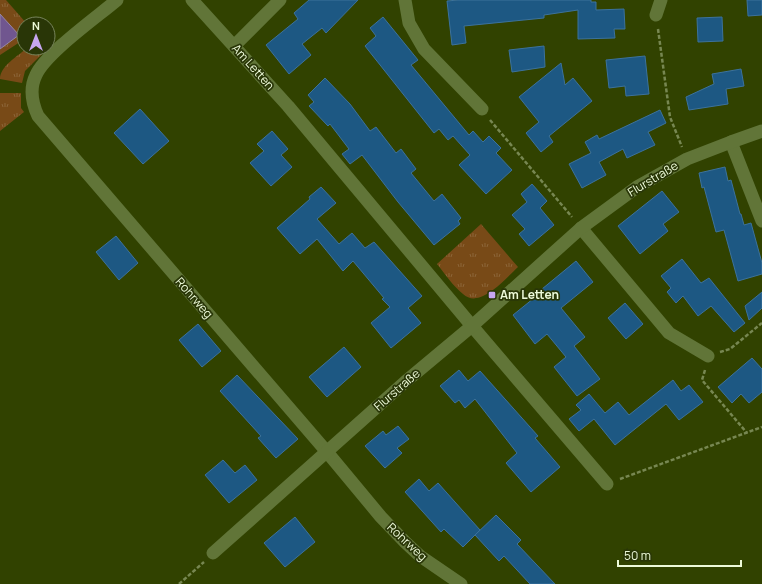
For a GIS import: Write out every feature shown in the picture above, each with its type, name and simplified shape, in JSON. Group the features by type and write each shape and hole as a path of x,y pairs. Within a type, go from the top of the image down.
{"street":[{"name":"Rohrweg","path":"117,0 61,46 44,63 36,75 33,86 32,95 38,116 327,452 381,517 420,556 461,584"},
{"name":"Am Letten","path":"192,0 288,106 472,326 607,484"},
{"path":"234,46 280,0"},
{"path":"405,0 409,23 424,49 482,109"},
{"path":"656,15 662,0"},
{"name":"Flurstraße","path":"213,553 405,382 472,326 581,228 637,187 687,159 730,142 762,132"},
{"path":"730,142 762,221"},
{"path":"581,228 669,333 708,356"}],"path":[{"path":"656,15 670,117 687,159"},
{"path":"482,109 581,228"},
{"path":"747,433 702,380 708,356 730,349 762,323"},
{"path":"607,484 762,427"},
{"path":"179,584 213,553"}],"green space":[{"path":"0,0 6,0 20,16 16,16 16,45 0,55"},
{"path":"17,56 40,56 25,71 22,83 0,79 3,70"},
{"path":"0,93 21,93 21,108 24,112 0,131"},
{"path":"481,224 518,267 492,291 477,298 470,298 463,294 449,280 437,264"}],"shaded area":[{"path":"0,14 16,32 16,37 0,49"}],"building":[{"path":"309,0 358,0 326,33 322,28 302,44 311,55 289,74 266,45 298,19 294,13"},
{"path":"591,0 591,2 596,2 596,10 624,9 625,29 614,29 615,38 578,39 578,10 544,15 544,18 464,26 466,43 452,45 447,1"},
{"path":"747,0 762,0 762,15 748,16"},
{"path":"383,17 418,60 411,65 469,135 473,131 483,142 489,136 501,148 496,153 512,170 486,194 459,165 470,155 453,136 448,140 439,129 434,133 365,46 376,36 370,28"},
{"path":"722,17 723,41 698,42 697,18"},
{"path":"544,46 545,67 512,72 509,50"},
{"path":"645,56 649,94 626,96 625,86 609,88 606,60"},
{"path":"561,63 565,85 573,78 592,101 549,136 553,142 541,152 526,133 539,122 519,97"},
{"path":"741,69 744,86 726,89 728,104 689,110 686,97 714,84 712,74"},
{"path":"325,78 350,104 370,131 376,127 396,153 401,149 416,169 411,173 434,201 442,194 461,218 458,221 460,224 434,245 398,202 362,155 350,164 342,154 349,149 330,124 328,126 309,106 314,102 308,95"},
{"path":"140,109 169,141 143,164 114,133"},
{"path":"660,110 666,123 648,132 655,145 627,158 623,149 599,162 606,175 582,188 569,164 591,153 585,142 597,135 599,139"},
{"path":"272,131 288,149 281,155 292,167 271,186 250,163 264,151 257,144"},
{"path":"725,167 728,181 731,180 744,225 751,223 762,263 762,274 738,281 724,230 716,232 704,187 702,188 699,173"},
{"path":"532,184 547,201 540,208 554,225 529,246 519,234 525,229 512,215 527,202 521,194"},
{"path":"321,187 336,203 317,219 339,244 352,233 365,248 374,242 422,296 408,308 421,323 391,348 371,323 390,307 382,299 384,298 353,261 343,271 317,239 300,254 277,228 310,199 309,197"},
{"path":"662,191 679,212 663,224 668,231 640,254 618,226"},
{"path":"116,236 138,263 119,280 96,252"},
{"path":"682,259 701,283 709,278 745,323 734,332 711,306 698,316 683,296 676,303 667,292 671,288 661,276"},
{"path":"576,261 593,282 561,308 585,337 574,346 600,379 577,396 554,367 566,357 547,334 535,344 513,315"},
{"path":"762,292 762,308 749,320 745,306"},
{"path":"625,303 643,324 626,339 608,318"},
{"path":"198,324 221,351 202,367 179,340"},
{"path":"344,347 361,367 327,397 309,377"},
{"path":"752,358 762,369 762,392 749,403 741,394 732,403 718,387"},
{"path":"459,370 468,381 480,371 538,436 535,438 560,467 531,492 506,463 517,453 475,399 465,408 459,400 455,403 440,386"},
{"path":"237,375 298,439 276,458 258,438 261,436 220,391"},
{"path":"673,380 681,391 689,385 703,402 679,420 666,404 615,445 594,419 579,431 569,419 581,410 576,405 589,394 605,413 618,402 629,415"},
{"path":"398,426 409,439 397,448 402,453 385,468 365,446 383,431 386,435"},
{"path":"223,460 235,473 245,465 257,480 229,503 205,475"},
{"path":"419,479 429,491 438,483 480,530 463,547 444,529 441,532 405,492"},
{"path":"496,515 521,540 517,544 555,584 530,584 504,556 499,561 475,535"},
{"path":"295,517 315,542 285,567 264,543"}],"place":[{"name":"Am Letten","path":"492,295"}]}
